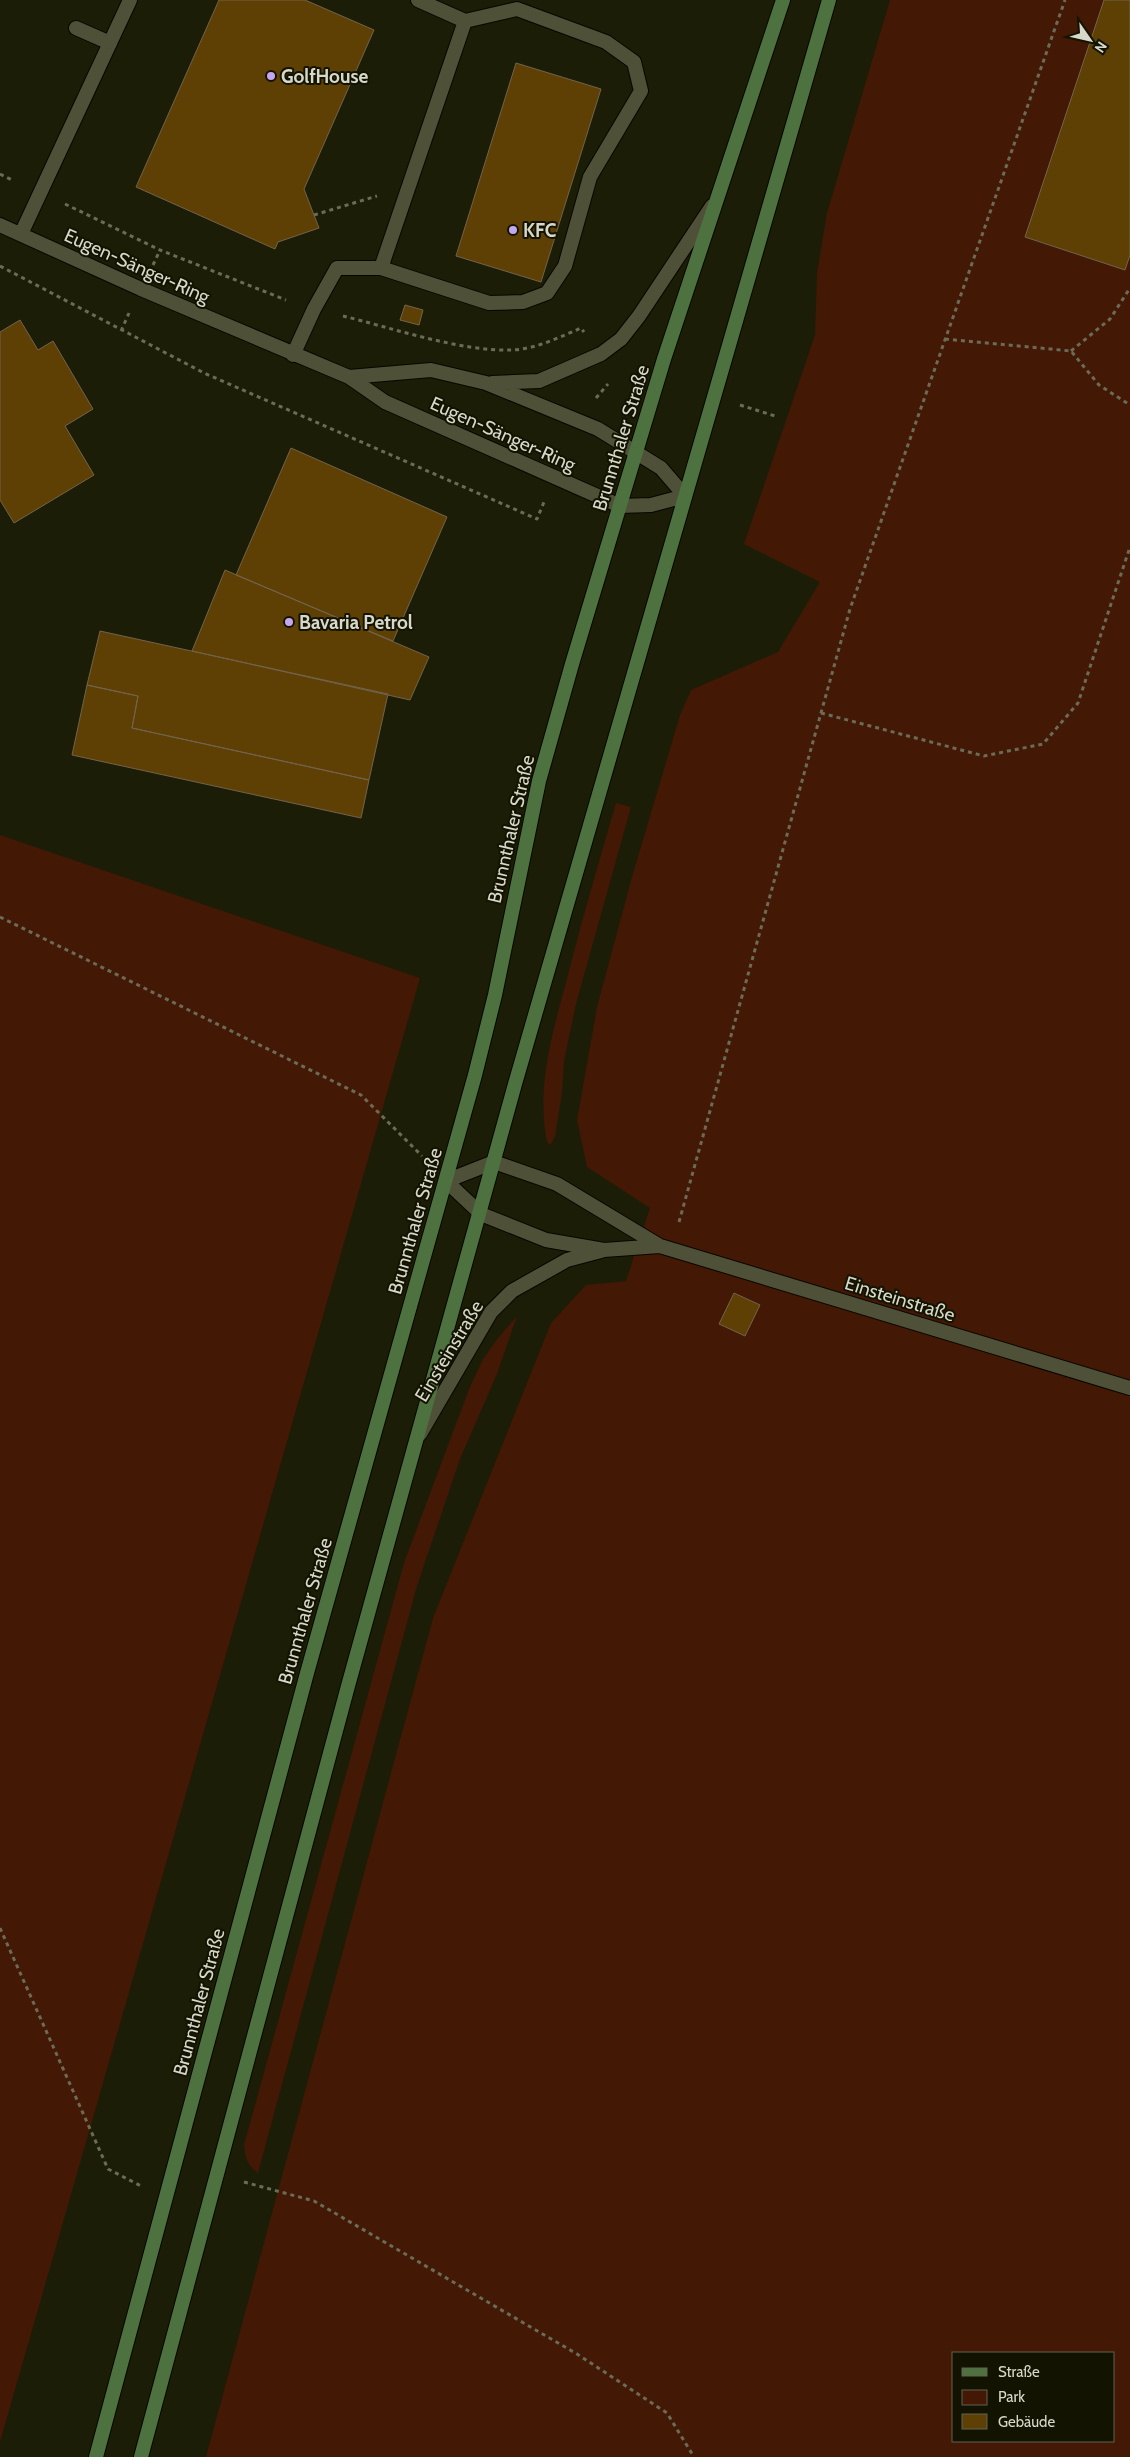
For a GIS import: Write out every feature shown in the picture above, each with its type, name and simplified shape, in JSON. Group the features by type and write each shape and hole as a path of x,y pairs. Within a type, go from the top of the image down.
{"main road":[{"name":"Brunnthaler Straße","path":"96,2457 307,1673 446,1181 495,995 539,781 664,360 783,0"},
{"path":"141,2457 415,1443 685,496 829,0"}],"street":[{"path":"21,234 130,0"},
{"path":"293,355 314,309 337,268 381,268 489,303 522,302 547,293 565,266 590,177 641,91 634,62 606,42 517,9 465,21 418,0"},
{"path":"381,268 465,21"},
{"path":"76,28 110,43"},
{"name":"Eugen-Sänger-Ring","path":"486,383 538,381 601,354 621,339 639,316 719,195"},
{"name":"Eugen-Sänger-Ring","path":"0,225 140,289 349,377 384,402 620,506 650,505 685,496 660,468 636,451 598,429 486,383 431,370 349,377"},
{"path":"446,1181 494,1162"},
{"name":"Einsteinstraße","path":"494,1162 557,1184 666,1248 1130,1388"},
{"name":"Einsteinstraße","path":"446,1181 481,1214 546,1240 604,1250 666,1248"},
{"name":"Einsteinstraße","path":"415,1443 491,1312 512,1291 567,1260 604,1250"}],"path":[{"path":"666,1248 850,609 1065,0"},
{"path":"314,215 408,187"},
{"path":"0,266 204,373 537,519"},
{"path":"945,339 1071,351 1110,319 1130,288"},
{"path":"1071,351 1099,385 1130,404"},
{"path":"821,713 984,756 1043,744 1078,703 1130,547"},
{"path":"0,917 362,1095 446,1181"},
{"path":"0,1928 108,2169 165,2199"},
{"path":"268,2188 314,2201 577,2354 667,2413 694,2457"}],"green space":[{"path":"890,0 1130,0 1130,2457 206,2457 433,1618 551,1323 586,1285 626,1281 650,1208 587,1167 577,1120 597,1007 632,877 680,715 691,690 778,652 820,582 744,544 815,335 817,273 827,213"},
{"path":"616,803 631,807 576,1004 564,1061 562,1093 555,1137 550,1145 547,1142 543,1098 548,1054 581,926"},
{"path":"0,835 420,978 0,2442"},
{"path":"517,1316 497,1374 460,1459 417,1586 258,2173 247,2161 244,2145 404,1563 469,1389 483,1359"}],"building":[{"path":"219,0 305,0 374,30 304,189 319,228 278,242 275,249 136,187"},
{"path":"1104,0 1130,0 1130,255 1125,270 1025,237"},
{"path":"516,63 601,89 541,282 456,256"},
{"path":"405,305 423,310 419,325 400,320"},
{"path":"20,320 38,350 53,341 93,409 65,426 94,475 14,523 0,500 0,332"},
{"path":"291,448 447,517 393,641 236,575"},
{"path":"225,570 429,657 410,700 192,651"},
{"path":"100,631 388,694 369,780 132,728 138,696 87,685"},
{"path":"87,685 138,696 132,728 369,780 361,818 72,755"},
{"path":"734,1293 760,1305 745,1336 719,1324"}],"place":[{"name":"GolfHouse","path":"271,76"},
{"name":"KFC","path":"513,230"},
{"name":"Bavaria Petrol","path":"289,622"}]}
